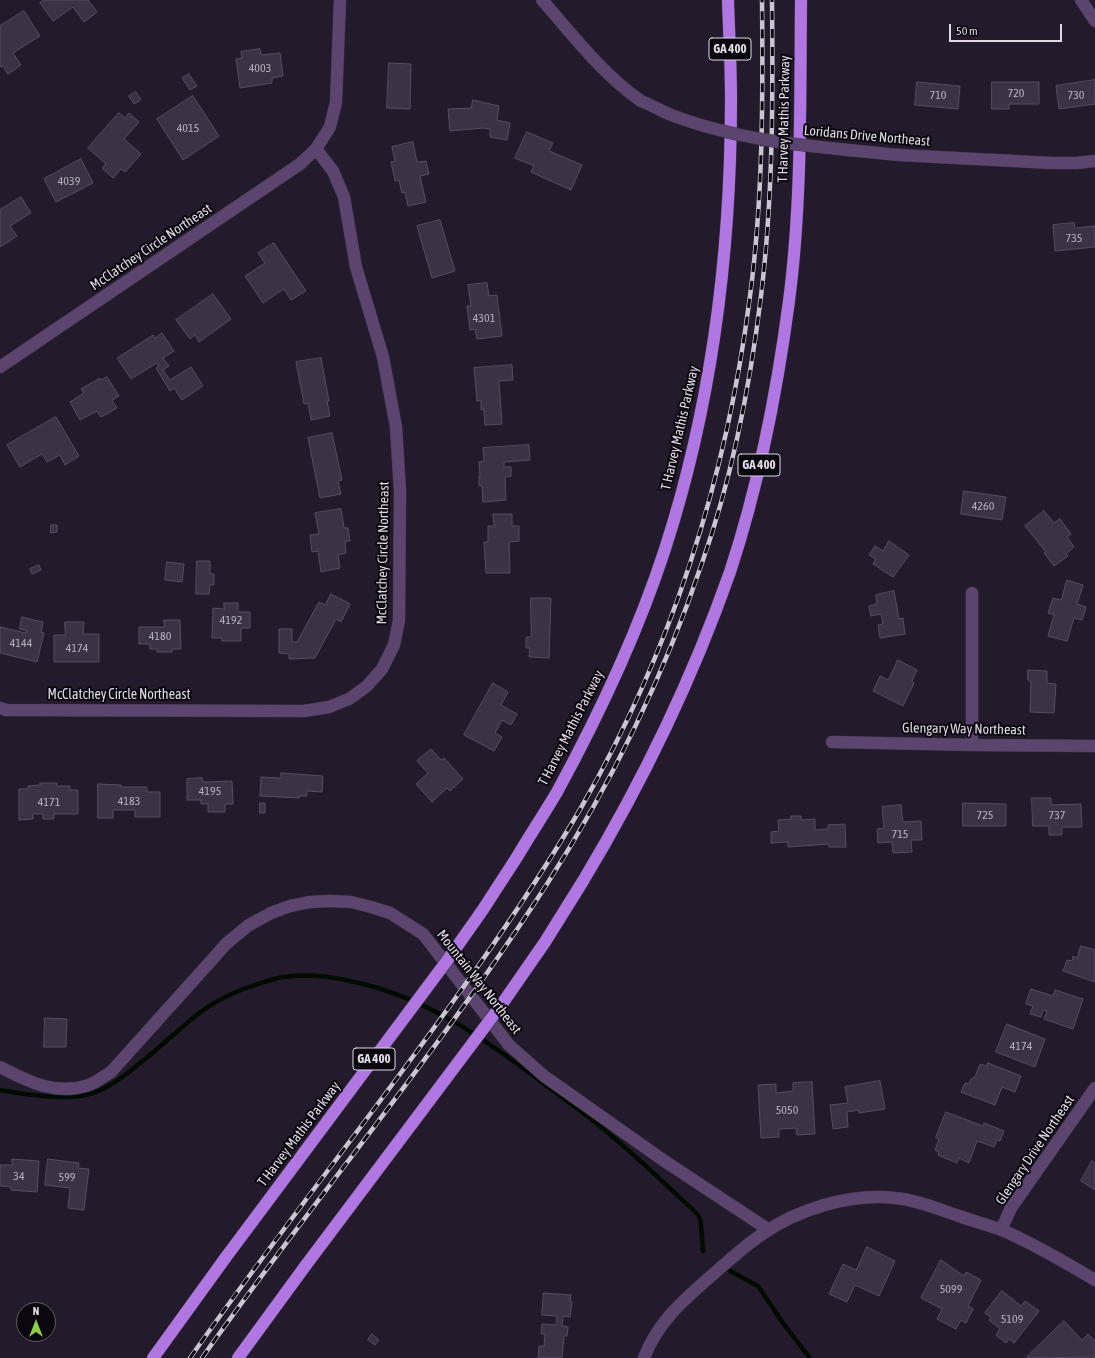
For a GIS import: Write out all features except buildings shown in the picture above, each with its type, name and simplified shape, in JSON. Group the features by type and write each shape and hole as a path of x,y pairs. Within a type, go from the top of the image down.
{"highway":[{"name":"T Harvey Mathis Parkway","path":"153,1358 446,962 482,911 517,857 556,792 617,671 642,611 664,549 684,485 699,423 711,357 721,291 730,159 731,98 728,0"},
{"name":"T Harvey Mathis Parkway","path":"238,1358 502,1004 545,942 584,881 620,818 680,698 706,636 730,571 750,502 766,437 779,368 789,299 795,230 801,0"}],"street":[{"name":"McClatchey Circle Northeast","path":"0,367 293,168 316,149 330,127 336,102 340,0"},
{"name":"Loridans Drive Northeast","path":"542,0 608,74 624,89 642,101 670,114 734,133 820,148 899,156 1052,163 1095,162"},
{"path":"1081,0 1095,21"},
{"name":"McClatchey Circle Northeast","path":"0,708 14,710 304,711 329,707 349,699 367,686 382,669 394,645 399,620 400,491 396,427 383,357 356,267 344,197 333,171 316,149"},
{"path":"972,593 972,745"},
{"name":"Glengary Way Northeast","path":"832,742 1095,746"},
{"name":"Mountain Way Northeast","path":"0,1067 37,1084 51,1088 66,1090 90,1085 111,1072 227,943 249,925 271,913 290,906 324,901 351,902 390,913 423,934 509,1045 544,1076 663,1160 714,1193 742,1214 769,1230"},
{"name":"Glengary Drive Northeast","path":"1001,1230 1011,1208 1095,1088"},
{"path":"644,1358 655,1334 665,1320 676,1308 735,1255 769,1230 789,1219 821,1206 846,1199 872,1197 895,1198 918,1202 1001,1230 1046,1252 1095,1280"}],"waterway":[{"path":"0,1090 21,1094 60,1097 72,1097 93,1093 118,1080 203,1010 234,993 269,980 304,975 323,976 363,984 393,993 450,1019 502,1053 578,1109 630,1151 695,1212 701,1223 703,1251"},
{"path":"730,1271 758,1286 783,1323 810,1358"}],"railway":[{"path":"190,1358 260,1261 439,1021 516,911 582,806 614,746 643,685 669,623 691,560 727,430 740,363 750,296 758,223 762,111 762,0"},
{"path":"202,1358 245,1298 464,1005 547,884 593,808 614,768 671,647 713,531 731,465 739,431 757,330 765,259 770,185 772,0"}]}
